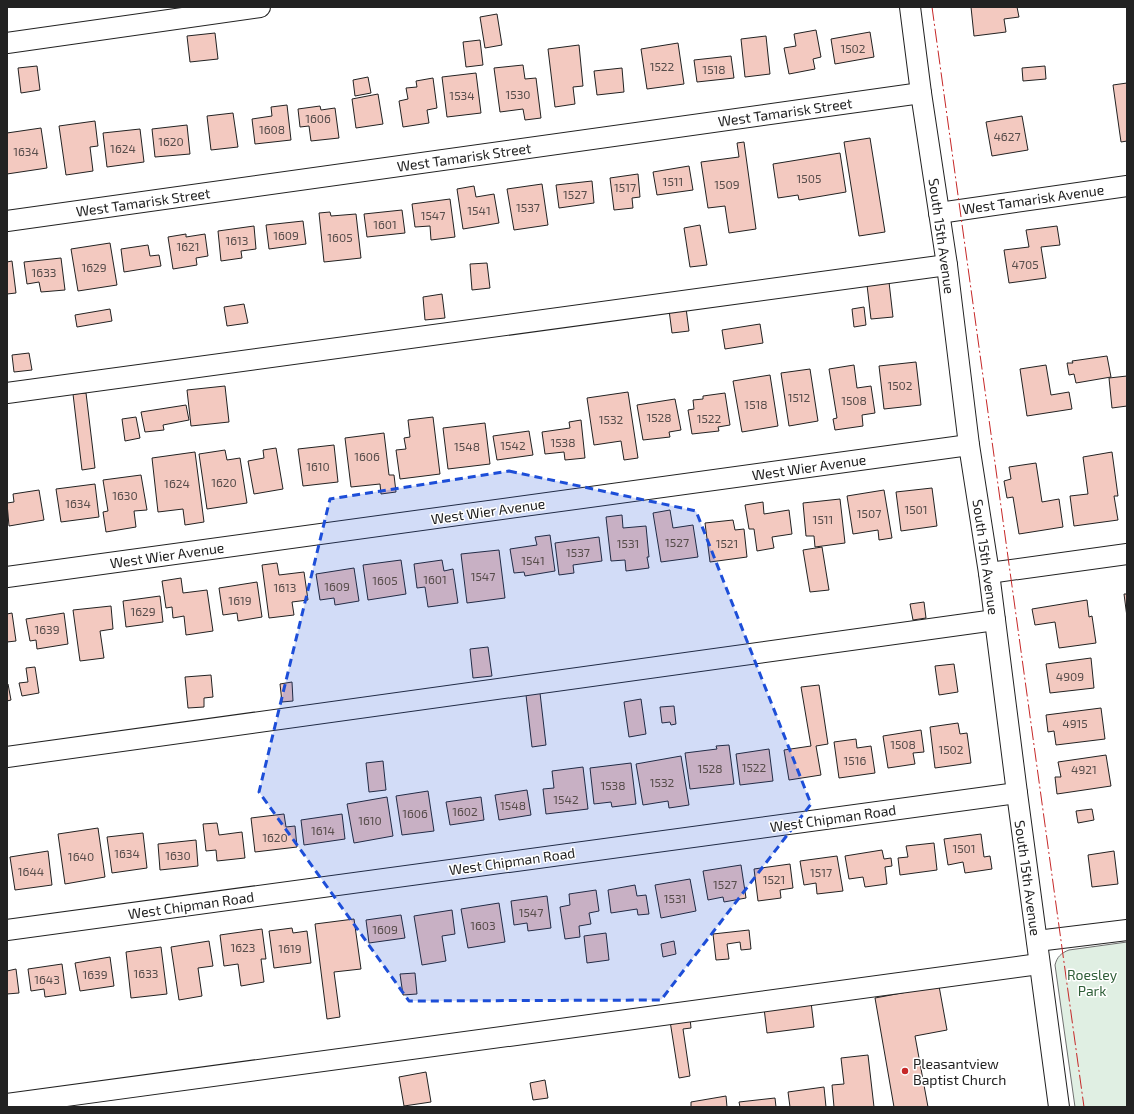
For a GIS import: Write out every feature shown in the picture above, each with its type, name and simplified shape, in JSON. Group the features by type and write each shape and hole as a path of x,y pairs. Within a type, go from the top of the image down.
{"street":[{"path":"7,44 260,7"},
{"name":"South 15th Avenue","path":"910,7 921,93 947,265 969,445 989,573 1039,964 1059,1107"},
{"name":"West Tamarisk Street","path":"7,221 921,93"},
{"name":"West Tamarisk Avenue","path":"939,213 1127,186"},
{"path":"7,393 947,265"},
{"name":"West Wier Avenue","path":"7,577 969,445"},
{"path":"989,573 1127,554"},
{"path":"7,757 995,620"},
{"name":"West Chipman Road","path":"7,930 1017,793"},
{"path":"1037,942 1127,930"},
{"path":"7,1104 1039,964"}],"highlighted area":[{"path":"509,471 696,511 811,804 661,1000 409,1001 259,792 330,499"}],"green space":[{"name":"Roesley Park","path":"1127,942 1127,1107 1075,1107 1055,965 1058,958 1064,952 1069,950"}],"building":[{"path":"971,7 1017,7 1019,17 1004,19 1006,32 974,36"},
{"path":"497,14 502,45 485,48 480,17"},
{"path":"816,30 821,57 813,59 815,69 789,74 784,48 796,46 794,34"},
{"path":"870,32 874,57 835,64 831,39"},
{"path":"215,33 218,59 190,62 187,36"},
{"path":"766,36 770,74 745,77 741,39"},
{"path":"480,40 483,65 466,67 463,42"},
{"path":"678,43 684,84 647,89 641,49"},
{"path":"579,45 583,86 573,87 575,104 555,107 548,49"},
{"path":"731,56 734,78 697,82 694,60"},
{"path":"523,65 525,79 536,78 541,118 525,120 523,109 500,112 494,68"},
{"path":"37,66 40,90 21,93 18,68"},
{"path":"1045,66 1046,79 1023,81 1022,68"},
{"path":"622,68 624,92 597,95 594,71"},
{"path":"476,73 481,113 447,117 442,77"},
{"path":"368,77 371,93 355,96 353,80"},
{"path":"433,78 437,108 427,110 429,123 403,127 399,101 408,99 406,88 417,87 416,81"},
{"path":"1127,83 1127,141 1121,142 1113,85"},
{"path":"378,94 383,124 356,128 352,99"},
{"path":"287,105 291,140 255,144 252,119 272,116 271,107"},
{"path":"320,106 321,110 335,108 339,138 311,141 309,126 300,127 298,109"},
{"path":"233,113 238,147 211,150 207,116"},
{"path":"1022,116 1028,150 992,156 986,122"},
{"path":"95,121 98,146 90,147 93,171 66,175 59,126"},
{"path":"187,125 190,154 155,157 152,129"},
{"path":"41,128 47,168 7,174 7,133"},
{"path":"140,129 144,162 107,167 103,133"},
{"path":"870,138 885,232 859,236 844,142"},
{"path":"744,142 756,229 729,233 725,206 708,208 701,162 739,157 737,143"},
{"path":"840,153 846,192 799,200 798,195 778,198 773,164"},
{"path":"689,166 693,190 657,195 653,172"},
{"path":"638,174 640,197 632,198 633,208 614,210 610,178"},
{"path":"592,181 594,203 559,208 556,185"},
{"path":"542,184 548,225 514,230 507,189"},
{"path":"474,186 476,197 494,194 499,223 463,229 457,189"},
{"path":"450,199 455,237 431,240 430,226 415,227 412,204"},
{"path":"402,210 405,233 367,237 364,214"},
{"path":"330,212 331,216 356,214 361,258 324,262 319,213"},
{"path":"303,221 306,244 269,249 266,225"},
{"path":"700,225 707,265 690,267 684,228"},
{"path":"254,226 256,249 241,251 242,258 221,261 218,231"},
{"path":"1057,226 1060,245 1041,247 1046,278 1009,283 1004,250 1029,247 1026,230"},
{"path":"186,234 186,237 205,234 208,256 196,258 197,265 173,269 168,237"},
{"path":"110,243 117,285 78,291 71,249"},
{"path":"148,245 150,256 159,255 161,266 124,272 121,249"},
{"path":"61,258 65,290 41,292 39,282 27,284 24,262"},
{"path":"12,261 16,293 7,294 7,262"},
{"path":"487,263 490,288 472,290 470,264"},
{"path":"889,282 893,317 871,319 867,285"},
{"path":"442,294 445,318 425,320 423,297"},
{"path":"244,304 248,323 227,326 224,307"},
{"path":"864,307 866,325 854,327 852,309"},
{"path":"686,308 689,331 672,333 669,310"},
{"path":"110,309 112,321 77,327 75,315"},
{"path":"760,324 763,343 725,349 722,330"},
{"path":"29,353 32,370 14,372 12,355"},
{"path":"1107,356 1111,377 1076,383 1074,374 1069,375 1067,363"},
{"path":"916,362 921,405 884,409 879,366"},
{"path":"854,365 857,388 871,386 875,413 862,415 863,426 835,430 833,419 837,418 829,369"},
{"path":"1046,365 1051,395 1069,392 1072,409 1027,416 1020,369"},
{"path":"810,369 818,421 789,426 781,373"},
{"path":"770,375 778,426 742,432 733,381"},
{"path":"1127,376 1127,406 1112,408 1109,378"},
{"path":"225,386 229,422 191,426 187,390"},
{"path":"628,392 638,458 624,460 621,441 594,445 587,398"},
{"path":"86,393 95,468 82,470 73,394"},
{"path":"725,393 730,425 718,427 719,431 692,434 688,410 694,409 693,400 703,399 703,396"},
{"path":"675,399 681,430 669,432 670,437 643,440 637,405"},
{"path":"186,405 189,420 163,425 164,430 145,432 141,412"},
{"path":"136,417 140,438 125,441 122,419"},
{"path":"433,417 440,474 400,479 396,450 406,449 404,438 410,437 408,420"},
{"path":"581,420 585,458 565,460 564,452 545,454 542,432 570,428 569,422"},
{"path":"485,423 490,464 448,469 443,428"},
{"path":"529,431 533,455 497,460 493,436"},
{"path":"384,433 389,475 394,475 396,492 381,494 380,484 351,487 345,438"},
{"path":"334,445 338,482 303,486 298,449"},
{"path":"276,448 283,489 254,494 248,461 264,458 263,450"},
{"path":"225,450 227,460 240,458 247,503 207,509 199,454"},
{"path":"195,452 204,522 185,525 183,509 158,512 152,458"},
{"path":"1112,452 1118,496 1114,496 1118,520 1074,526 1070,496 1088,494 1083,457"},
{"path":"1036,463 1042,502 1059,499 1063,527 1019,534 1013,497 1007,498 1004,481 1011,479 1009,467"},
{"path":"141,475 147,510 134,511 136,527 106,532 103,512 108,511 103,480"},
{"path":"95,484 99,517 61,522 56,489"},
{"path":"932,488 937,526 901,531 896,492"},
{"path":"39,490 44,520 9,526 7,503 14,502 13,494"},
{"path":"884,490 892,538 879,540 878,530 853,534 847,496"},
{"path":"840,499 845,543 815,547 814,536 806,536 803,503"},
{"path":"763,502 764,514 789,510 792,534 772,537 774,548 757,551 754,529 749,529 745,505"},
{"path":"670,510 673,528 693,525 698,557 661,562 653,513"},
{"path":"622,515 623,528 646,526 649,557 647,557 649,568 626,571 625,560 611,561 606,517"},
{"path":"733,520 735,530 744,529 747,557 710,562 705,523"},
{"path":"550,535 555,571 525,576 524,572 514,573 510,549 537,545 535,537"},
{"path":"599,537 602,561 573,565 574,573 559,575 555,543"},
{"path":"822,547 829,590 810,592 803,550"},
{"path":"499,550 505,598 467,603 461,554"},
{"path":"401,560 406,594 368,600 363,565"},
{"path":"442,560 444,571 453,569 458,603 428,607 425,587 417,588 414,564"},
{"path":"277,563 279,575 304,572 308,600 292,602 294,615 269,618 262,565"},
{"path":"354,568 359,601 335,605 334,598 320,600 316,574"},
{"path":"181,578 183,593 207,590 213,631 186,635 184,616 173,618 172,607 166,608 162,581"},
{"path":"257,582 262,617 238,621 237,613 223,615 219,588"},
{"path":"1124,594 1127,594 1127,617"},
{"path":"160,596 163,622 126,627 123,601"},
{"path":"1087,600 1089,617 1092,616 1096,643 1059,648 1055,622 1035,625 1032,609"},
{"path":"924,602 926,618 913,620 910,604"},
{"path":"111,606 113,629 100,631 104,658 80,661 73,610"},
{"path":"12,613 16,641 7,642 7,614"},
{"path":"64,613 68,644 37,649 36,640 30,641 26,619"},
{"path":"488,647 492,676 473,678 470,649"},
{"path":"1091,658 1094,688 1050,693 1046,664"},
{"path":"954,664 958,692 939,695 935,666"},
{"path":"35,667 39,693 22,696 19,683 28,682 26,668"},
{"path":"211,675 213,697 204,698 204,707 188,708 185,677"},
{"path":"292,682 293,701 282,702 280,684"},
{"path":"7,684 11,700 7,701"},
{"path":"819,685 828,744 816,746 821,775 789,780 784,750 811,746 801,687"},
{"path":"540,693 546,745 532,747 526,695"},
{"path":"641,699 646,734 629,737 624,702"},
{"path":"674,706 676,724 671,725 670,722 662,723 660,707"},
{"path":"1101,708 1105,739 1056,745 1054,731 1048,732 1046,715"},
{"path":"958,723 960,734 967,733 971,763 935,768 930,727"},
{"path":"921,730 924,752 913,753 915,764 888,768 883,736"},
{"path":"856,739 857,748 871,746 875,773 839,778 834,742"},
{"path":"729,745 734,784 690,789 685,753 717,749 716,746"},
{"path":"769,749 773,781 740,785 736,754"},
{"path":"1106,755 1111,786 1057,794 1055,777 1061,777 1058,762"},
{"path":"681,756 689,805 669,808 668,801 643,805 636,764"},
{"path":"383,761 386,790 369,792 366,763"},
{"path":"631,763 636,804 612,807 611,802 594,804 590,768"},
{"path":"583,767 588,809 546,814 543,789 554,788 552,771"},
{"path":"527,790 531,815 499,820 495,795"},
{"path":"428,791 434,831 402,835 396,796"},
{"path":"387,797 393,836 354,843 347,804"},
{"path":"481,797 484,820 450,825 446,802"},
{"path":"1092,809 1094,820 1078,823 1076,811"},
{"path":"284,814 286,827 295,826 297,847 255,852 251,818"},
{"path":"342,814 345,839 304,845 301,820"},
{"path":"217,823 219,835 242,832 245,858 217,861 216,850 206,851 203,824"},
{"path":"98,828 105,877 65,884 58,834"},
{"path":"143,833 147,868 112,873 107,837"},
{"path":"981,834 984,857 990,856 992,869 965,873 963,862 948,865 944,839"},
{"path":"196,840 198,866 160,870 158,844"},
{"path":"934,843 937,870 900,875 898,858 908,857 906,846"},
{"path":"882,850 884,859 891,858 892,866 885,867 887,884 865,887 863,877 849,879 845,856"},
{"path":"48,851 52,885 15,890 10,857"},
{"path":"1114,851 1118,884 1092,887 1088,855"},
{"path":"837,856 843,891 817,894 816,883 804,885 800,861"},
{"path":"790,864 793,888 780,890 781,898 758,901 754,869"},
{"path":"741,865 746,898 724,902 723,897 708,900 703,871"},
{"path":"690,879 696,911 661,918 655,885"},
{"path":"635,885 637,896 646,895 649,914 638,915 637,909 611,913 608,890"},
{"path":"596,890 599,911 589,913 591,924 579,926 580,937 565,939 560,907 570,905 569,894"},
{"path":"547,896 551,928 528,931 527,923 514,925 511,901"},
{"path":"499,903 505,942 468,948 461,909"},
{"path":"452,910 455,934 442,936 446,961 422,965 414,916"},
{"path":"401,915 405,938 369,943 366,920"},
{"path":"354,919 361,969 334,972 340,1017 327,1019 315,924"},
{"path":"292,928 293,933 307,931 311,963 274,968 269,931"},
{"path":"262,929 266,959 261,959 264,982 241,986 238,964 224,966 220,935"},
{"path":"749,930 751,949 741,950 740,942 727,944 729,959 716,960 713,934"},
{"path":"606,933 609,960 587,963 584,936"},
{"path":"209,941 213,966 198,968 202,996 179,1000 171,947"},
{"path":"674,941 676,954 663,957 661,944"},
{"path":"161,947 167,994 131,998 126,952"},
{"path":"110,957 114,986 80,991 75,963"},
{"path":"62,964 66,994 45,997 44,989 31,991 28,969"},
{"path":"16,969 19,993 7,994 7,971"},
{"path":"415,973 417,994 403,995 400,974"},
{"name":"Pleasantview Baptist Church","path":"939,986 947,1030 915,1036 928,1107 894,1107 875,998"},
{"path":"811,1002 814,1027 767,1033 764,1008"},
{"path":"690,1018 691,1028 683,1029 690,1076 679,1078 670,1021"},
{"path":"868,1055 874,1107 834,1107 832,1085 844,1084 841,1058"},
{"path":"426,1072 431,1102 404,1106 399,1077"},
{"path":"545,1080 548,1098 533,1100 530,1083"},
{"path":"824,1087 826,1107 790,1107 788,1092"},
{"path":"726,1096 727,1107 691,1107 691,1102"},
{"path":"775,1098 776,1107 740,1107 739,1102"}],"power":[{"path":"932,7 1084,1107"}],"place":[{"name":"Pleasantview Baptist Church","path":"905,1071"}]}
